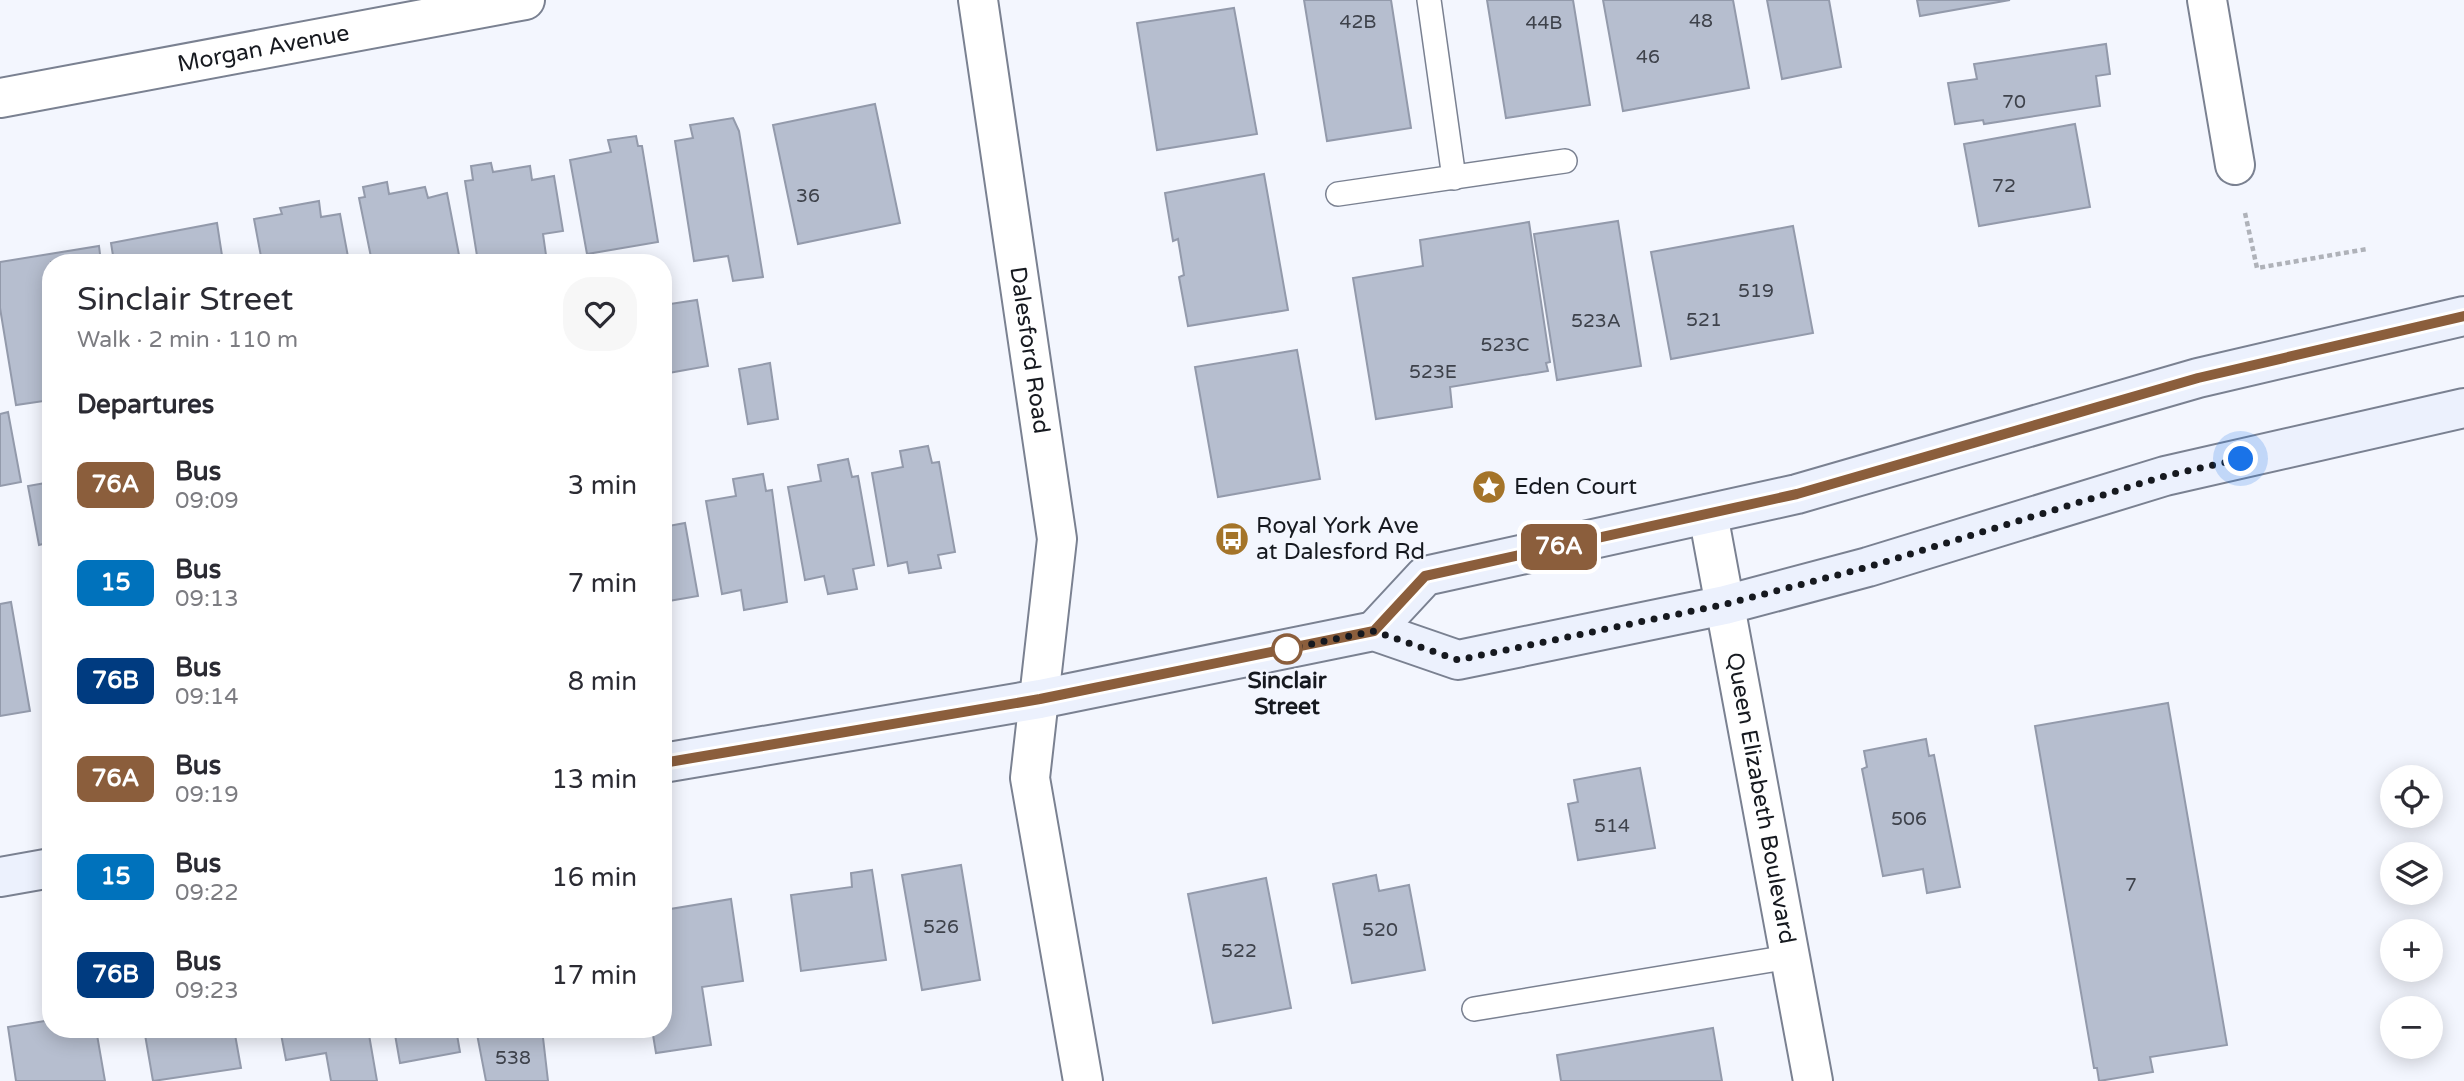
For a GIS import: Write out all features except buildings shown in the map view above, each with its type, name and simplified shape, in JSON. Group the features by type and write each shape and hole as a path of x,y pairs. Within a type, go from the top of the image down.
{"main road":[{"path":"1374,631 1425,576 1797,494 2198,378 2446,319"},
{"path":"672,761 1040,699 1374,631 1458,660 1726,604 1868,567 2165,476 2453,410"},
{"path":"0,877 42,870"}],"street":[{"name":"Morgan Avenue","path":"0,98 525,0"},
{"name":"Dalesford Road","path":"978,0 1057,540 1040,699"},
{"path":"2207,0 2235,165"},
{"name":"Queen Elizabeth Boulevard","path":"1708,514 1814,1081"},
{"path":"1040,699 1030,778 1083,1081"}],"lane":[{"path":"1429,0 1454,178"},
{"path":"1338,194 1565,162"},
{"path":"1474,1009 1789,957"}],"path":[{"path":"2257,268 2367,249"}],"bus line":[{"name":"76A","path":"672,761 1040,699 1374,631 1425,576 1797,494 2198,378 2464,316"}],"place":[{"name":"Eden Court","path":"1489,487"},
{"name":"Royal York Ave at Dalesford Rd","path":"1232,539"},
{"name":"Sinclair Street","path":"1287,649"}],"route":[{"path":"1287,649 1374,631 1458,660 1726,604 1868,567 2165,476 2241,459"}]}
